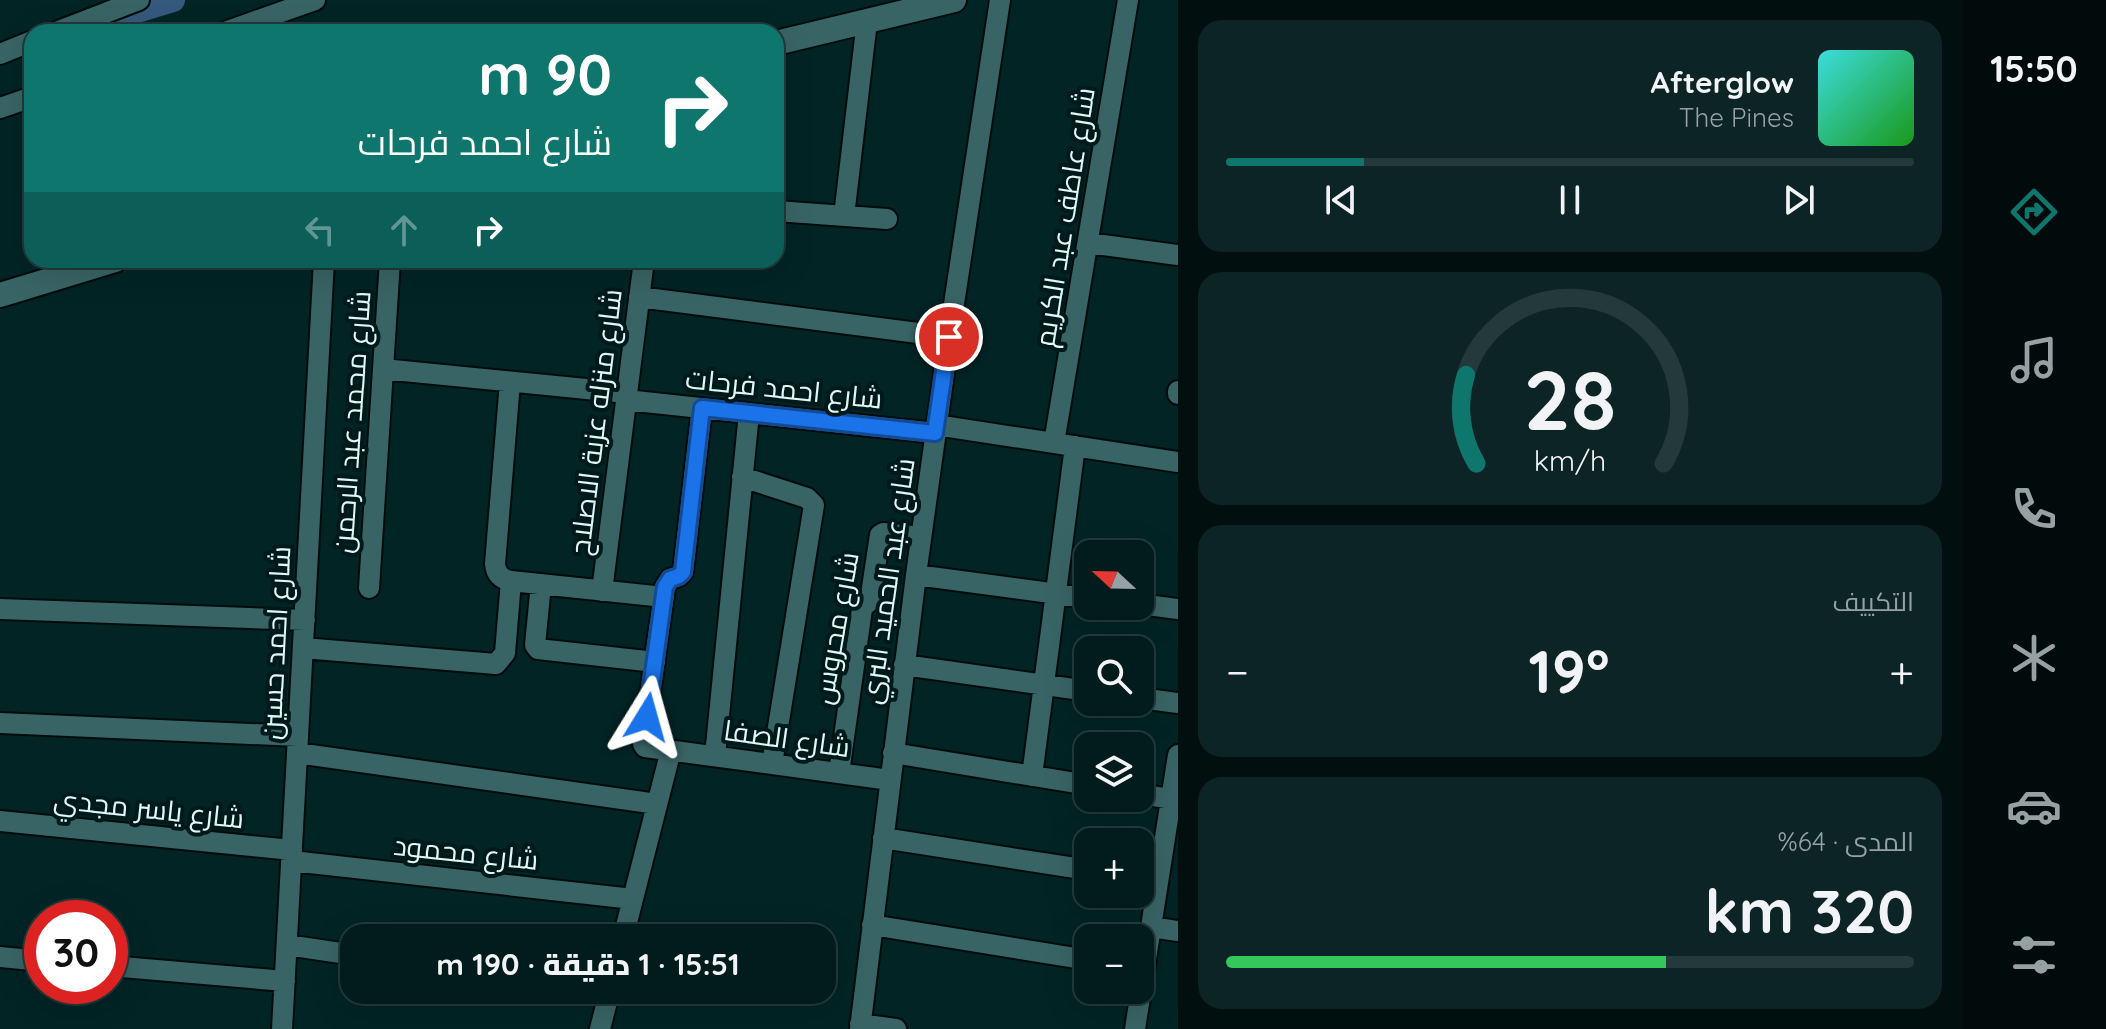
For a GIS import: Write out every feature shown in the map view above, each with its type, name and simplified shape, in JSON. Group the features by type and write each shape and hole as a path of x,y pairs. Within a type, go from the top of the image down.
{"street":[{"path":"77,24 139,0"},
{"path":"248,24 315,0"},
{"path":"784,41 954,0"},
{"name":"شارع عبد الحميد البري","path":"860,1026 921,537 1000,0"},
{"name":"شارع عاطف عبد الكريم","path":"1032,776 1056,593 1065,445 1088,243 1128,0"},
{"path":"844,216 867,21"},
{"path":"0,54 24,44"},
{"path":"0,108 24,100"},
{"path":"784,212 887,219"},
{"path":"1088,243 1178,255"},
{"path":"0,295 89,268"},
{"name":"شارع احمد حسين","path":"282,1029 324,268"},
{"name":"شارع محمد عبد الرحمن","path":"369,588 389,268"},
{"name":"شارع منزله عزبة الاصلاح","path":"602,591 643,268"},
{"path":"639,297 949,337"},
{"name":"شارع احمد فرحات","path":"383,369 626,396 702,408 936,429 1178,462"},
{"path":"510,382 495,564 501,578 664,597"},
{"name":"شارع الصفا","path":"702,408 683,572 667,581 643,744 645,747 890,780"},
{"path":"715,756 749,413"},
{"path":"742,477 810,499 814,505 772,764"},
{"name":"شارع محروس","path":"839,773 862,609 870,601 880,535 921,537"},
{"path":"916,575 1074,596"},
{"path":"303,648 496,664 505,653 511,581"},
{"path":"541,584 535,639 538,649 655,662"},
{"path":"1154,606 1178,609"},
{"path":"0,609 305,620"},
{"path":"904,665 1074,689"},
{"path":"1154,700 1178,703"},
{"path":"0,723 298,744 657,804"},
{"path":"627,924 671,750"},
{"path":"893,753 1074,783"},
{"path":"1154,862 1171,799 1178,755"},
{"path":"1154,796 1171,799"},
{"name":"شارع ياسر مجدي","path":"0,821 292,855"},
{"path":"883,838 1074,868"},
{"name":"شارع محمود","path":"292,855 633,899"},
{"path":"872,925 1074,958"},
{"path":"1154,927 1178,931"},
{"path":"287,945 340,953"},
{"path":"0,957 24,959"},
{"path":"128,968 285,981"},
{"path":"600,1029 606,1004"},
{"path":"1135,1029 1138,1004"},
{"path":"860,1026 896,1029"}],"waterway":[{"path":"114,18 173,0"}],"route":[{"path":"647,717 665,587 670,579 683,572 702,408 935,433 949,337"}]}
